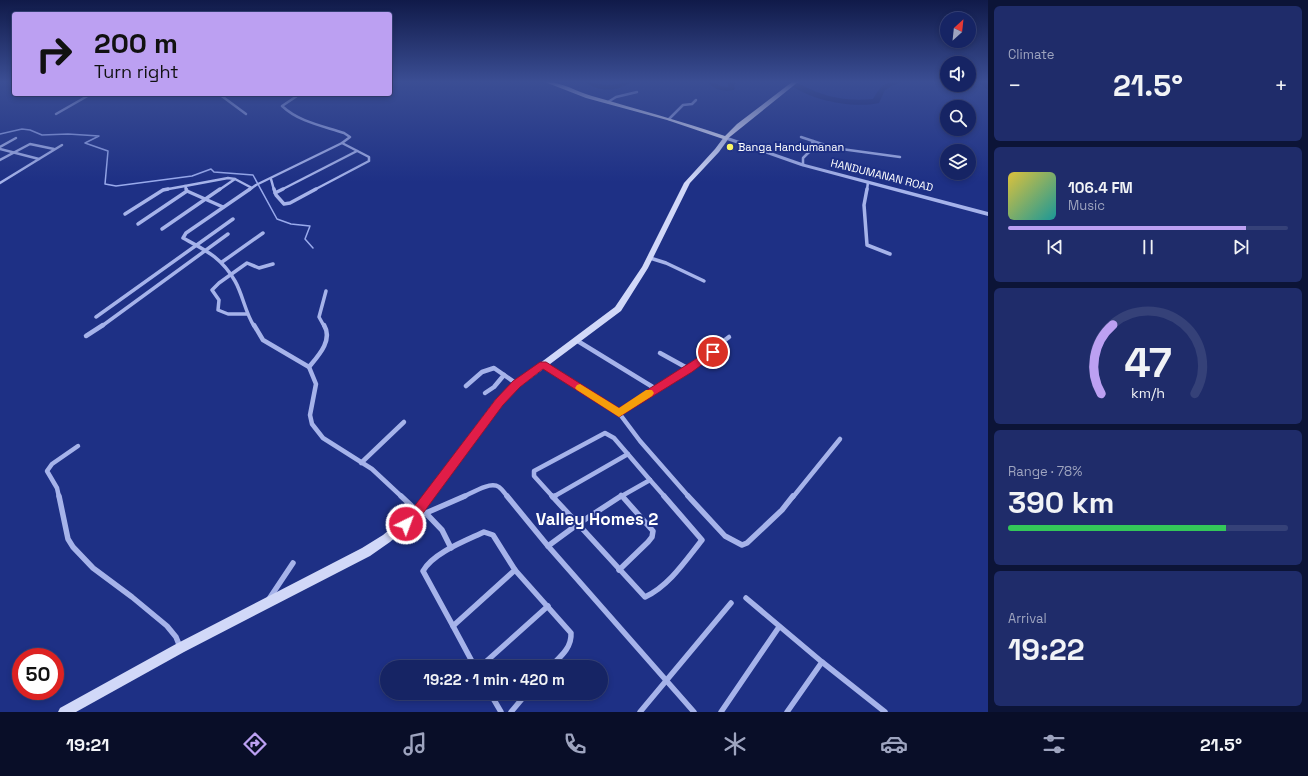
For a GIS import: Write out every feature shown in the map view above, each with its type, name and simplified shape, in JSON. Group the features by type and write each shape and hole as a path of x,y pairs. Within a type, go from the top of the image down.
{"main road":[{"path":"655,115 726,138"},
{"path":"64,712 180,648 381,543 421,511 499,402 517,384 613,313 623,302 650,258 687,183 716,152 726,138 752,115"}],"street":[{"path":"295,115 350,136 342,143 254,186 184,235 183,238 206,250 222,262 235,281 247,314 263,340 309,367 316,384 310,415 312,424 324,438 372,469 421,511 442,530 451,548"},
{"path":"669,119 673,115"},
{"path":"801,137 834,148 900,157"},
{"path":"0,148 16,138"},
{"name":"HANDUMANAN ROAD","path":"726,138 803,165 988,214"},
{"path":"808,153 813,141"},
{"path":"271,179 275,193 282,202 290,203 329,184 369,161 370,157 342,143"},
{"path":"0,160 31,144 54,149"},
{"path":"0,182 62,145"},
{"path":"0,148 39,159"},
{"path":"803,165 803,158 815,149 834,148"},
{"path":"275,193 357,151"},
{"path":"0,176 8,178"},
{"path":"125,214 163,190 219,179 235,179 254,186"},
{"path":"162,229 235,179"},
{"path":"868,182 864,205 867,245 890,254"},
{"path":"185,186 187,191 223,208"},
{"path":"138,224 187,191"},
{"path":"96,317 233,219"},
{"path":"222,262 263,233"},
{"path":"86,336 228,234"},
{"path":"650,258 666,263 704,281"},
{"path":"247,314 223,314 218,310 220,300 212,290 249,263 259,268 272,264"},
{"path":"309,367 317,358 326,342 327,332 319,317 326,291"},
{"path":"619,413 689,369 713,352 729,337"},
{"path":"576,340 656,389"},
{"path":"660,352 689,369"},
{"path":"543,365 619,413 640,441 714,525 731,541 742,545 747,544 782,510 840,439"},
{"path":"466,386 476,376 490,368 494,368 517,384"},
{"path":"485,393 494,387 504,376"},
{"path":"361,463 404,422"},
{"path":"605,432 614,438 628,454 702,540 678,569 652,596 645,597 576,524 534,476 534,471 605,432"},
{"path":"78,446 52,464 47,471 57,488 68,539 71,546 92,567 134,598 173,631 178,639 180,648"},
{"path":"553,497 628,454"},
{"path":"548,546 576,524 621,495 650,480"},
{"path":"421,511 494,485 510,499 548,546 694,712"},
{"path":"619,570 648,542 652,537 653,531 621,495"},
{"path":"471,660 423,571 427,564 451,548 484,532 488,532 493,535 515,570 571,634 572,639 570,645 556,660"},
{"path":"265,604 293,563"},
{"path":"453,626 515,570"},
{"path":"746,598 822,662 885,712"},
{"path":"640,712 731,603"},
{"path":"488,660 548,606"},
{"path":"721,712 779,626"},
{"path":"787,712 822,662"},
{"path":"494,700 501,712"},
{"path":"511,712 521,700"}],"waterway":[{"path":"0,134 22,129 30,130 42,135 68,134 99,136 85,143 108,151 105,184 116,186 192,176 211,169 214,172 253,175 277,219 291,224 310,226 305,239 313,248"}],"slow traffic":[{"path":"580,388 619,413 649,393"}],"place":[{"name":"Banga Handumanan","path":"730,147"}],"district":[{"name":"Valley Homes 2","path":"597,519"}],"route":[{"path":"406,524 417,512 499,402 511,389 543,365 619,413 713,352"}]}
